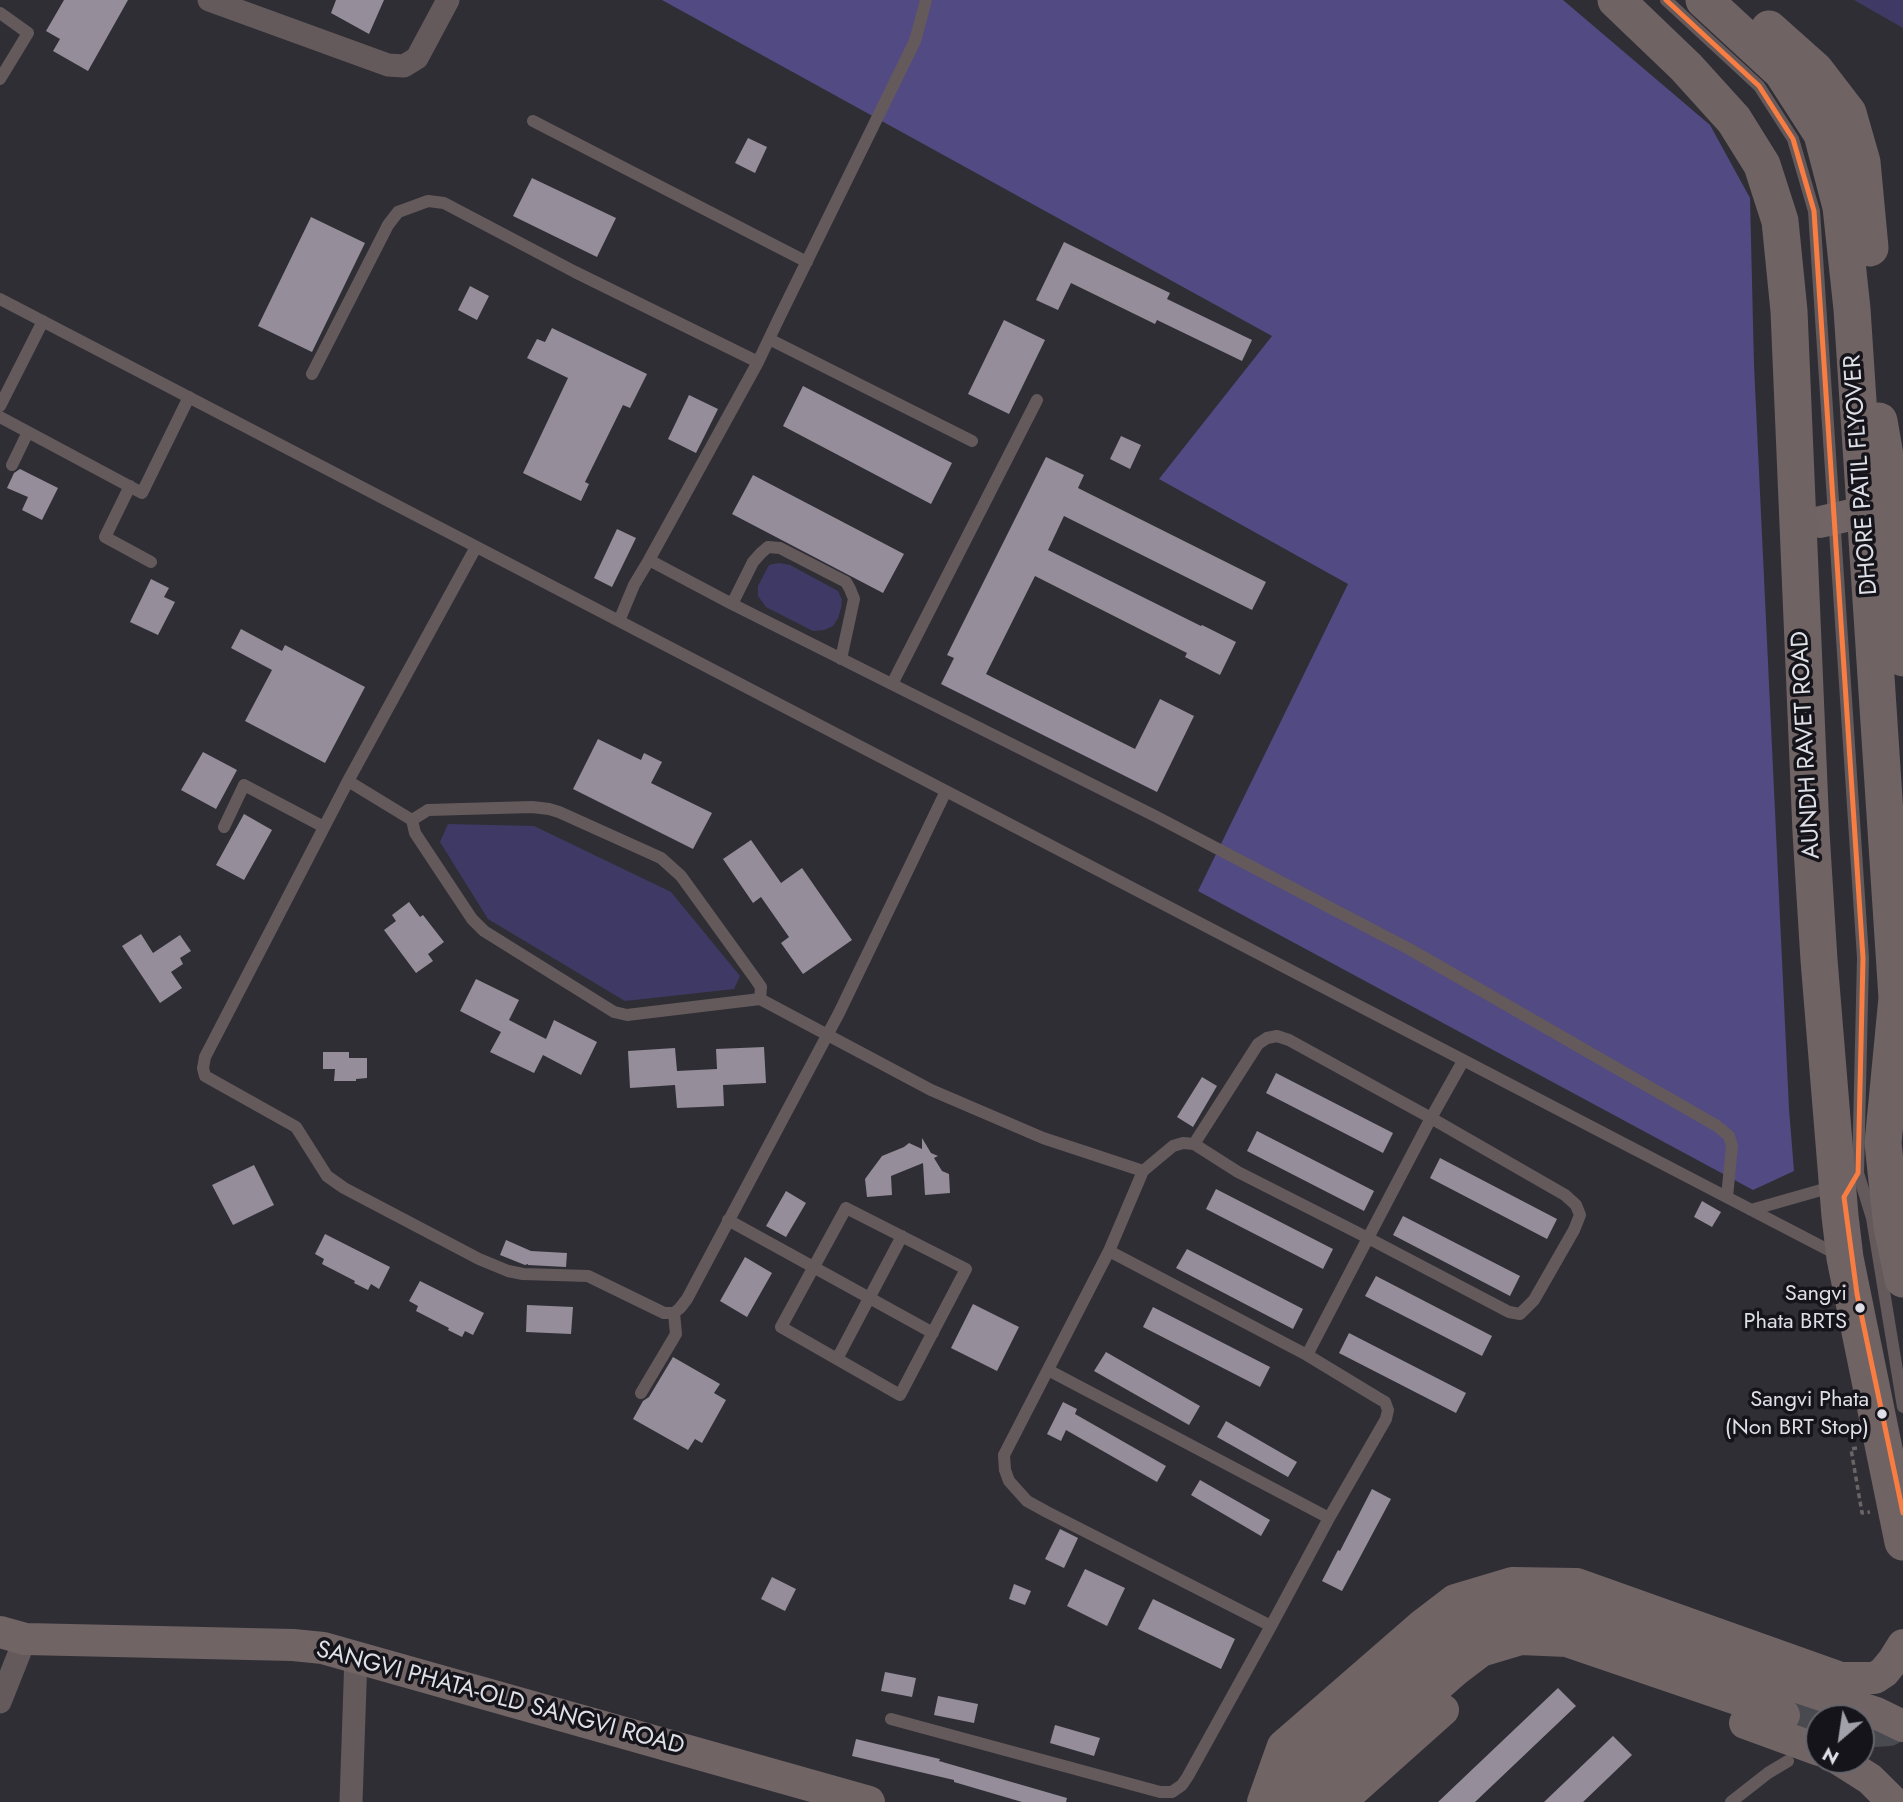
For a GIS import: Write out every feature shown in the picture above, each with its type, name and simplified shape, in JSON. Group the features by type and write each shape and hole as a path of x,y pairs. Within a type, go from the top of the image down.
{"main road":[{"name":"AUNDH RAVET ROAD","path":"1616,0 1686,67 1734,120 1762,166 1780,221 1789,311 1819,960 1848,1179 1845,1258 1903,1542"},
{"name":"DHORE PATIL FLYOVER","path":"1704,0 1782,72 1822,134 1841,207 1852,309 1878,960 1897,998 1882,1143 1892,1227 1903,1279"},
{"path":"1737,0 1815,70 1848,113 1862,162 1869,233 1877,410 1890,484 1902,503"},
{"path":"1790,343 1815,409 1829,733 1811,832"},
{"path":"1819,522 1902,503"},
{"path":"1902,503 1894,520 1891,646 1903,658"},
{"path":"1897,998 1903,1054"},
{"path":"1263,1802 1283,1746 1421,1626 1455,1600 1513,1583 1577,1584 1842,1678 1875,1678 1894,1661 1903,1645"},
{"path":"1276,1802 1301,1767 1468,1625 1517,1611 1572,1612 1876,1713 1903,1726"},
{"name":"SANGVI PHATA-OLD SANGVI ROAD","path":"13,1636 323,1648 869,1802"},
{"path":"1300,1802 1481,1651 1521,1639 1567,1641 1784,1715"},
{"path":"1340,1802 1470,1686 1491,1670 1524,1660 1563,1661 1805,1744"},
{"path":"1862,1774 1894,1802"}],"street":[{"path":"209,0 387,65 404,66 417,58 448,0"},
{"path":"0,1702 13,1636"},
{"path":"351,1802 355,1656"}],"lane":[{"path":"619,621 634,585 758,362 915,41 926,0"},
{"path":"1666,0 1759,86 1793,139 1814,211 1878,960 1844,1197 1857,1294 1903,1513"},
{"path":"0,13 29,33 0,79"},
{"path":"533,121 807,262"},
{"path":"312,374 388,225 398,212 428,201 444,203 575,272 758,362"},
{"path":"0,299 1845,1258"},
{"path":"0,406 43,321"},
{"path":"769,339 972,441"},
{"path":"0,417 142,492 190,397"},
{"path":"892,684 1037,400"},
{"path":"12,465 28,432"},
{"path":"130,486 105,537 151,562"},
{"path":"476,547 348,781 205,1057 203,1068 205,1076 288,1120 296,1127 327,1176 344,1188 479,1259 523,1274 588,1276 664,1313 674,1313 687,1299 827,1033 946,791"},
{"path":"732,604 753,562 768,547 780,548 846,582 850,589 854,599 841,659"},
{"path":"649,560 1155,816 1411,950 1717,1126 1729,1136 1732,1146 1727,1197"},
{"path":"348,781 412,820 415,834 472,919 484,931 614,1012 627,1015 760,999 931,1090 1043,1138 1143,1171"},
{"path":"224,827 244,785 324,827"},
{"path":"412,820 428,810 531,807 549,809 660,858 681,876 754,977 761,987 760,999"},
{"path":"1194,1144 1258,1044 1277,1036 1431,1118 1565,1195 1576,1205 1580,1215 1534,1300 1520,1314 1509,1312 1238,1172 1194,1144 1173,1146 1143,1171 1109,1251 1004,1455 1004,1470 1009,1481 1027,1501 1271,1626"},
{"path":"1307,1355 1463,1061"},
{"path":"1751,1210 1848,1179"},
{"path":"1848,1179 1872,1218 1903,1407"},
{"path":"846,1208 966,1269 900,1395 781,1327 813,1267 846,1208"},
{"path":"728,1220 933,1333"},
{"path":"837,1359 902,1237"},
{"path":"891,1719 1160,1791 1171,1792 1182,1786 1386,1419 1388,1410 1385,1402 1307,1355 1109,1251"},
{"path":"641,1393 676,1334 674,1313"},
{"path":"1048,1370 1329,1518"},
{"path":"1731,1802 1768,1773 1788,1762"}],"shaded area":[{"path":"662,0 1563,0 1710,125 1750,198 1754,365 1794,1171 1753,1190 1198,891 1348,584 1159,479 1272,336"},
{"path":"1854,0 1903,0 1903,28"},
{"path":"769,565 790,565 838,591 842,600 841,608 833,626 813,631 766,607 758,596 758,586"},
{"path":"448,824 534,826 671,892 740,976 734,989 625,1001 488,919 440,842"}],"building":[{"path":"64,0 128,0 88,71 53,51 60,39 46,31"},
{"path":"336,0 384,0 369,34 331,13"},
{"path":"748,138 767,147 755,173 735,163"},
{"path":"532,178 616,218 597,257 513,216"},
{"path":"311,217 365,243 312,352 258,326"},
{"path":"1064,242 1170,293 1167,299 1252,340 1242,361 1157,320 1155,324 1071,283 1058,310 1036,300"},
{"path":"470,286 489,296 477,320 458,310"},
{"path":"1004,320 1045,340 1009,414 968,394"},
{"path":"552,328 647,374 630,408 623,405 585,482 589,484 581,501 523,473 568,378 527,358 537,339 545,342"},
{"path":"803,386 952,463 931,504 783,426"},
{"path":"689,395 718,409 696,453 668,439"},
{"path":"1121,436 1141,445 1130,469 1110,459"},
{"path":"1046,457 1084,475 1078,488 1266,582 1252,610 1064,516 1048,550 1236,642 1220,675 1185,657 1187,653 1035,576 986,674 1135,749 1160,699 1194,716 1157,792 941,684 954,658 947,655"},
{"path":"20,469 58,488 42,520 22,510 28,497 7,488 14,473"},
{"path":"753,475 904,554 883,593 732,514"},
{"path":"617,529 636,538 612,587 594,578"},
{"path":"151,579 169,588 164,597 175,602 158,635 130,622"},
{"path":"241,629 282,651 285,645 365,687 325,763 245,721 272,670 231,648"},
{"path":"598,739 641,760 644,753 662,762 651,783 712,813 693,849 573,789"},
{"path":"203,752 237,770 216,809 181,790"},
{"path":"244,814 272,830 244,880 216,865"},
{"path":"751,840 781,883 802,868 852,940 803,974 781,943 789,937 761,897 753,903 723,859"},
{"path":"409,902 444,942 428,954 433,961 416,973 384,930 396,921 392,915"},
{"path":"141,934 153,953 180,935 191,951 180,958 183,964 171,972 182,988 160,1003 122,946"},
{"path":"476,979 519,1000 509,1020 546,1039 554,1020 597,1042 581,1075 543,1055 534,1073 490,1052 501,1032 460,1011"},
{"path":"764,1047 766,1083 723,1085 724,1106 677,1108 675,1085 630,1088 628,1051 675,1048 677,1071 717,1069 716,1049"},
{"path":"323,1052 349,1052 349,1058 367,1058 367,1078 334,1081 335,1069 323,1069"},
{"path":"1276,1073 1393,1133 1383,1153 1266,1093"},
{"path":"1202,1077 1217,1086 1193,1127 1177,1117"},
{"path":"1257,1131 1374,1191 1364,1211 1247,1151"},
{"path":"922,1138 931,1153 938,1156 934,1158 942,1171 949,1174 950,1193 925,1195 923,1163 891,1176 892,1195 867,1197 865,1179 882,1156 909,1143 922,1149"},
{"path":"1440,1158 1557,1219 1547,1239 1430,1178"},
{"path":"254,1165 274,1205 233,1225 212,1185"},
{"path":"1216,1189 1333,1249 1323,1269 1206,1209"},
{"path":"786,1191 806,1203 786,1237 766,1226"},
{"path":"1702,1201 1721,1212 1712,1227 1694,1217"},
{"path":"1403,1216 1520,1276 1510,1296 1393,1235"},
{"path":"325,1234 390,1267 379,1289 371,1284 368,1290 322,1264 324,1259 315,1254"},
{"path":"506,1240 531,1251 567,1253 566,1267 525,1265 500,1255"},
{"path":"1187,1249 1303,1309 1293,1329 1176,1268"},
{"path":"745,1257 772,1273 747,1317 720,1301"},
{"path":"1376,1276 1492,1336 1482,1356 1365,1296"},
{"path":"420,1281 484,1313 473,1335 465,1331 462,1337 416,1311 418,1306 409,1301"},
{"path":"973,1304 1019,1327 997,1371 951,1348"},
{"path":"527,1305 573,1307 571,1334 526,1332"},
{"path":"1153,1307 1270,1367 1260,1387 1143,1327"},
{"path":"1349,1333 1466,1393 1456,1413 1339,1353"},
{"path":"1106,1352 1200,1406 1189,1425 1094,1371"},
{"path":"673,1357 720,1384 714,1393 726,1400 702,1443 695,1439 688,1450 633,1419"},
{"path":"1063,1402 1077,1409 1075,1414 1166,1466 1157,1482 1066,1430 1061,1441 1047,1434"},
{"path":"1226,1421 1297,1462 1288,1477 1217,1437"},
{"path":"1200,1480 1270,1520 1261,1536 1191,1495"},
{"path":"1372,1489 1391,1499 1342,1591 1322,1581"},
{"path":"1060,1529 1078,1538 1064,1568 1045,1559"},
{"path":"1085,1569 1125,1588 1107,1626 1067,1606"},
{"path":"772,1577 796,1589 785,1611 761,1599"},
{"path":"1014,1584 1031,1591 1025,1605 1009,1599"},
{"path":"1153,1599 1235,1639 1221,1669 1138,1629"},
{"path":"885,1672 916,1678 912,1697 881,1691"},
{"path":"1558,1688 1576,1706 1475,1802 1438,1802"},
{"path":"938,1696 978,1704 974,1723 934,1715"},
{"path":"1055,1725 1100,1738 1094,1756 1050,1743"},
{"path":"1613,1736 1632,1755 1583,1802 1544,1802"},
{"path":"856,1739 940,1759 939,1761 1067,1798 1066,1802 1022,1802 954,1780 852,1756"}],"tunnel":[{"path":"1784,1715 1805,1722"},
{"path":"1875,1731 1889,1730 1903,1722"}],"transit line":[{"path":"1666,0 1759,86 1793,139 1814,211 1863,958 1858,1173 1844,1197 1857,1294 1903,1513"}],"place":[{"name":"Sangvi Phata BRTS","path":"1860,1308"},
{"name":"Sangvi Phata (Non BRT Stop)","path":"1882,1414"}]}
